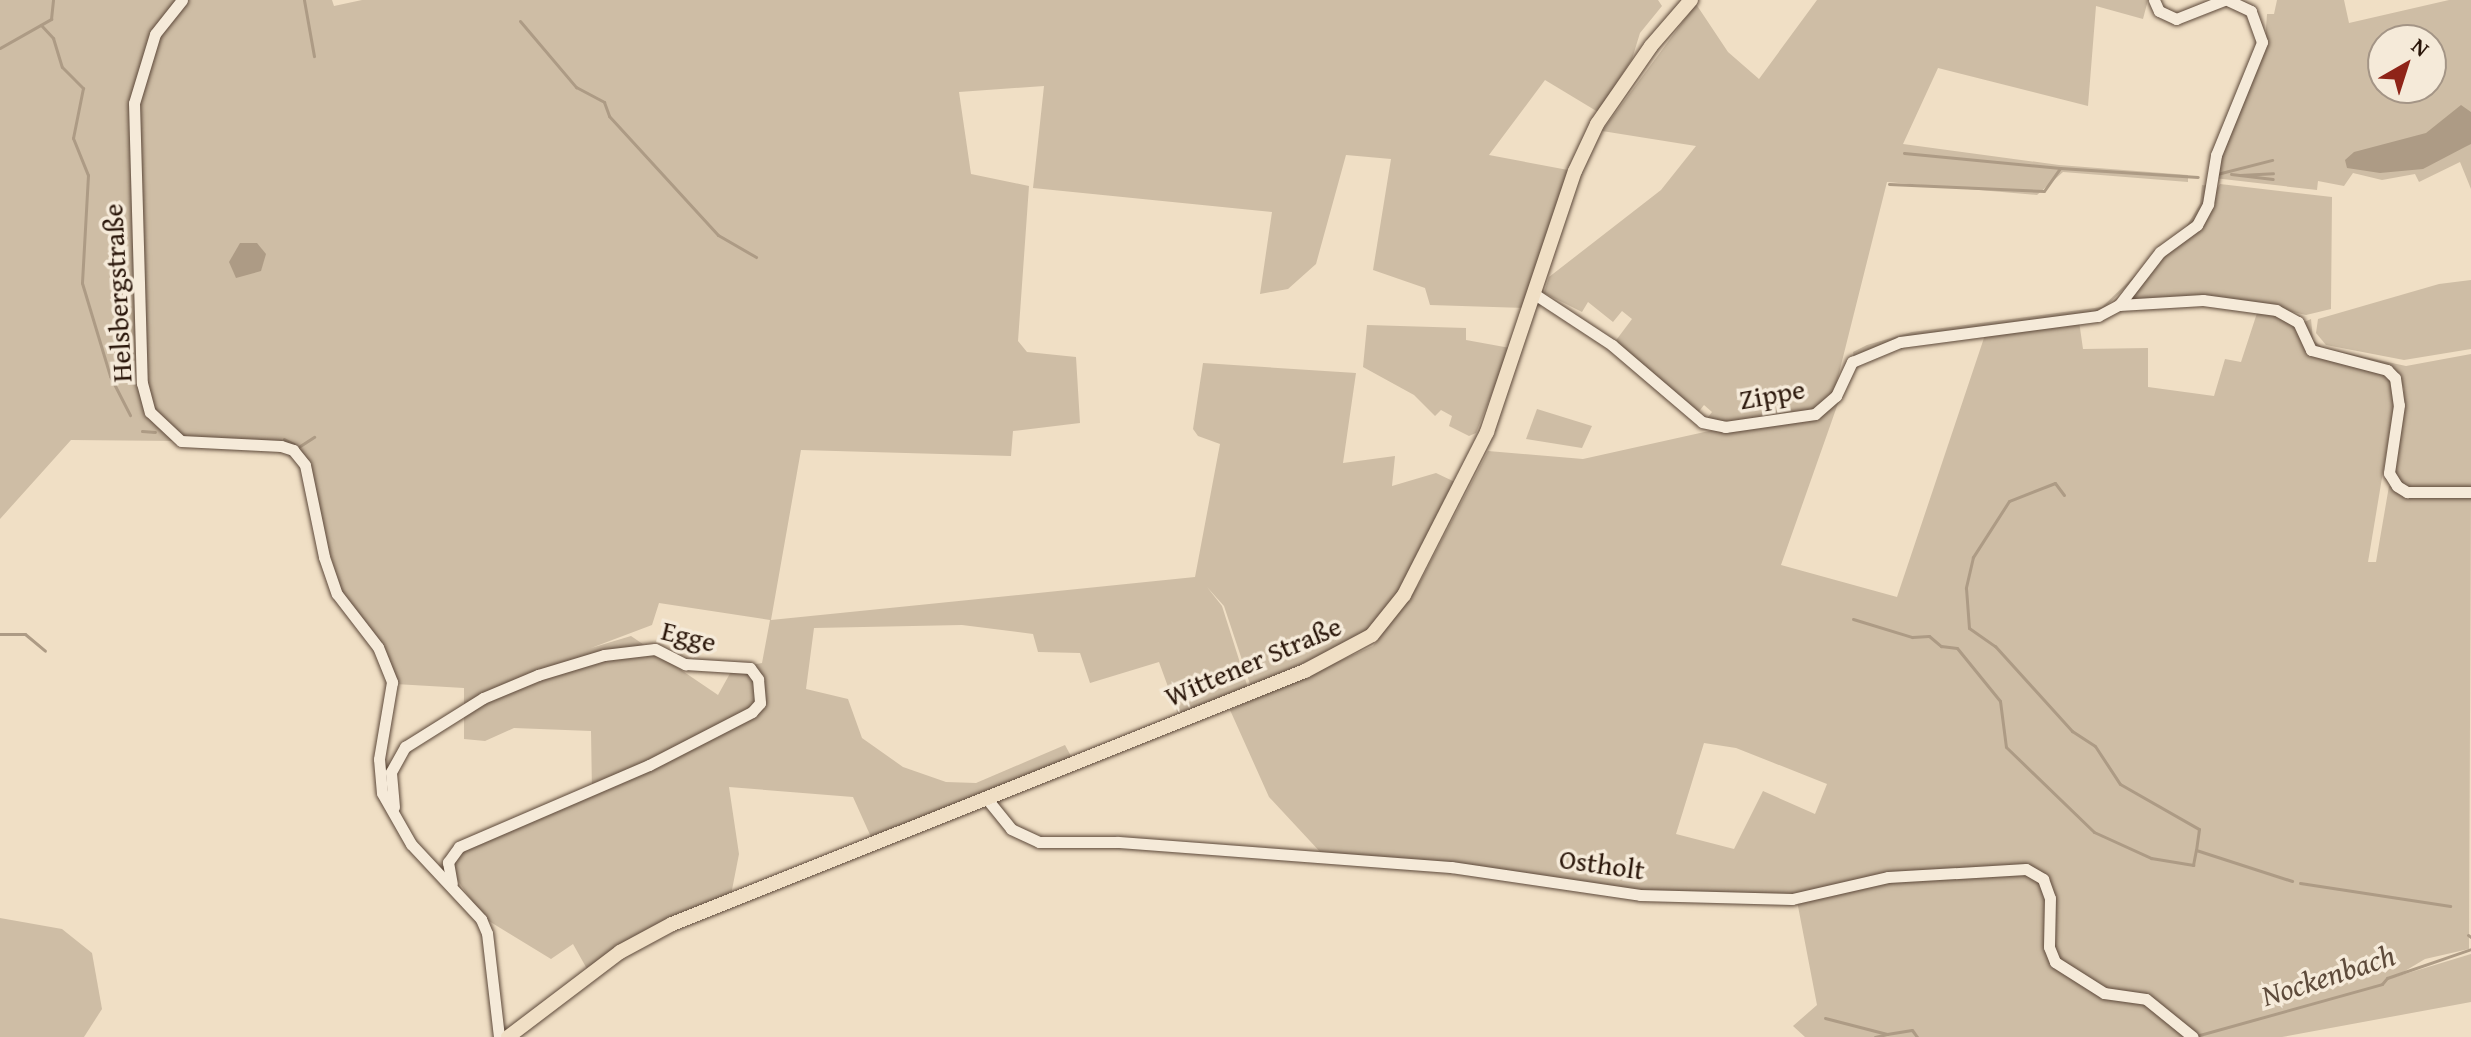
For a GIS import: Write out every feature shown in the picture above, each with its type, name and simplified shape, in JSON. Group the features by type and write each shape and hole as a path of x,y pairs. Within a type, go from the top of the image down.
{"main road":[{"name":"Wittener Straße","path":"508,1037 620,952 672,924 1305,671 1372,635 1404,595 1458,494 1506,382 1575,171 1597,124 1651,46 1691,0"}],"street":[{"name":"Helsbergstraße","path":"182,0 155,34 134,103 146,397 150,412 181,441 281,446 293,450 305,465 324,557 337,594 378,647 392,682 379,759 382,793 401,831 473,906 487,933 499,1037"},
{"path":"2119,305 2160,252 2197,225 2208,204 2216,155 2262,42 2251,11 2226,0 2176,19 2159,11 2154,0"},
{"name":"Zippe","path":"1536,295 1612,345 1702,422 1725,427 1815,414 1836,396 1852,362 1900,342 2098,316 2119,305 2203,300 2289,315 2311,350 2387,370 2395,378 2399,405 2389,473 2397,486 2407,492 2471,492"},
{"name":"Egge","path":"401,831 390,781 399,753 483,698 538,675 633,649 655,649 702,667 750,668 758,679 760,703 752,712 649,765 459,847 448,862 453,887"},
{"name":"Ostholt","path":"987,799 1011,829 1039,842 1118,842 1451,867 1640,895 1792,899 1888,877 2026,869 2043,879 2050,898 2049,947 2055,962 2104,993 2141,997 2193,1037"}],"shaded area":[{"path":"0,0 177,0 152,33 132,102 148,413 178,441 71,440 0,519"},
{"path":"186,0 332,0 334,6 362,0 1658,0 1662,6 1640,33 1632,59 1598,112 1545,80 1489,155 1568,170 1525,308 1430,305 1425,288 1373,270 1391,159 1346,155 1316,264 1288,289 1260,294 1272,212 1033,188 1044,86 959,92 971,174 1029,186 1018,341 1027,352 1076,357 1080,423 1013,431 1011,456 801,450 771,620 1195,577 1220,444 1198,436 1193,429 1203,363 1356,373 1343,463 1395,456 1392,486 1436,473 1457,483 1382,618 1363,636 1251,687 1224,606 1207,587 1222,606 1248,688 1179,717 1159,662 1090,683 1080,653 1038,652 1033,634 962,625 814,628 806,689 848,699 862,738 903,767 946,782 976,783 1065,745 1072,758 871,837 853,797 729,787 739,854 731,895 587,969 573,944 551,959 484,918 451,871 459,851 592,792 591,731 514,728 485,741 464,739 464,688 395,684 342,594 299,450 182,438 152,411 144,383 136,103 157,37","holes":["659,603 770,620 762,663 733,668 718,695 631,636 591,648 652,625"]},
{"path":"1817,0 2148,0 2143,19 2096,6 2088,106 1938,68 1903,144 2059,165 2188,175 2188,182 2063,172 2037,195 1887,182 1834,393 1814,411 1743,422 1705,421 1712,412 1704,405 1697,414 1614,343 1632,319 1622,311 1613,322 1588,302 1582,312 1544,293 1549,277 1661,190 1696,146 1602,131 1696,4 1728,52 1759,79"},
{"path":"2277,0 2344,0 2349,23 2449,0 2471,0 2471,189 2460,162 2419,182 2415,174 2382,180 2353,173 2344,186 2318,181 2317,190 2214,178 2265,43 2267,14 2274,14"},
{"path":"2461,105 2471,112 2471,144 2423,169 2380,173 2347,168 2345,160 2354,152 2426,133"},
{"path":"2220,184 2332,197 2331,309 2306,315 2240,300 2129,301 2161,256 2190,234"},
{"path":"2202,185 2209,186 2200,216 2100,312 1854,357 1853,352 1867,345 1912,332 2102,307 2186,227 2200,204"},
{"path":"240,243 257,243 266,254 261,271 236,278 229,262"},
{"path":"2471,280 2471,349 2404,360 2326,345 2316,333 2318,319 2439,284"},
{"path":"2258,310 2281,314 2297,327 2305,350 2379,369 2397,388 2368,562 2376,562 2389,486 2471,494 2469,949 2425,959 2395,977 2471,954 2471,1002 2282,1037 2202,1037 2149,998 2105,992 2056,960 2039,872 1889,874 1784,896 1642,893 1323,855 1269,797 1230,710 1373,646 1419,584 1488,451 1583,459 1718,429 1822,414 1842,392 1781,565 1897,597 1986,332 2079,321 2083,349 2148,348 2148,387 2214,396 2225,359 2241,362","holes":["1704,743 1736,748 1827,784 1815,814 1763,791 1734,849 1676,834"]},
{"path":"2311,319 2313,340 2323,348 2406,366 2471,354 2471,489 2417,490 2397,482 2393,472 2404,389 2400,380 2311,348 2300,324"},
{"path":"1367,325 1466,328 1466,340 1510,348 1476,433 1469,436 1449,426 1452,416 1441,410 1435,416 1414,395 1363,367"},
{"path":"1537,409 1592,426 1582,448 1526,439"},
{"path":"2001,871 2035,876 2047,896 2046,951 2096,992 2149,1002 2190,1037 1805,1037 1793,1026 1817,1005 1797,901 1880,881"},
{"path":"0,918 62,929 92,953 102,1009 84,1037 0,1037"}],"waterway":[{"path":"0,48 51,19 53,0"},
{"path":"304,0 314,56"},
{"path":"520,21 576,87 604,102 609,116 718,235 756,257"},
{"path":"41,25 53,38 62,67 83,88 73,138 88,175 82,283 110,376 130,415"},
{"path":"1904,153 2060,168"},
{"path":"2217,174 2272,160"},
{"path":"1889,184 2044,191 2060,168 2198,177"},
{"path":"2240,175 2273,173"},
{"path":"2231,174 2273,179"},
{"path":"142,431 155,432"},
{"path":"300,446 314,437"},
{"path":"284,439 294,444"},
{"path":"2064,495 2055,483 2009,501 1973,557 1966,588 1969,628 1995,646 2072,731 2095,746 2120,784 2199,829 2196,850"},
{"path":"1853,619 1912,637 1929,636 1941,646 1957,648 2000,701 2006,747 2094,832 2151,858 2193,865 2196,850 2292,881"},
{"path":"0,634 25,634 45,651"},
{"path":"2300,883 2450,906"},
{"name":"Nockenbach","path":"2196,1036 2382,984 2387,978 2471,949"},
{"name":"Nockenbach","path":"1825,1018 1887,1034 1912,1030 1917,1037"},
{"name":"Nockenbach","path":"1875,1037 1887,1034"}]}
